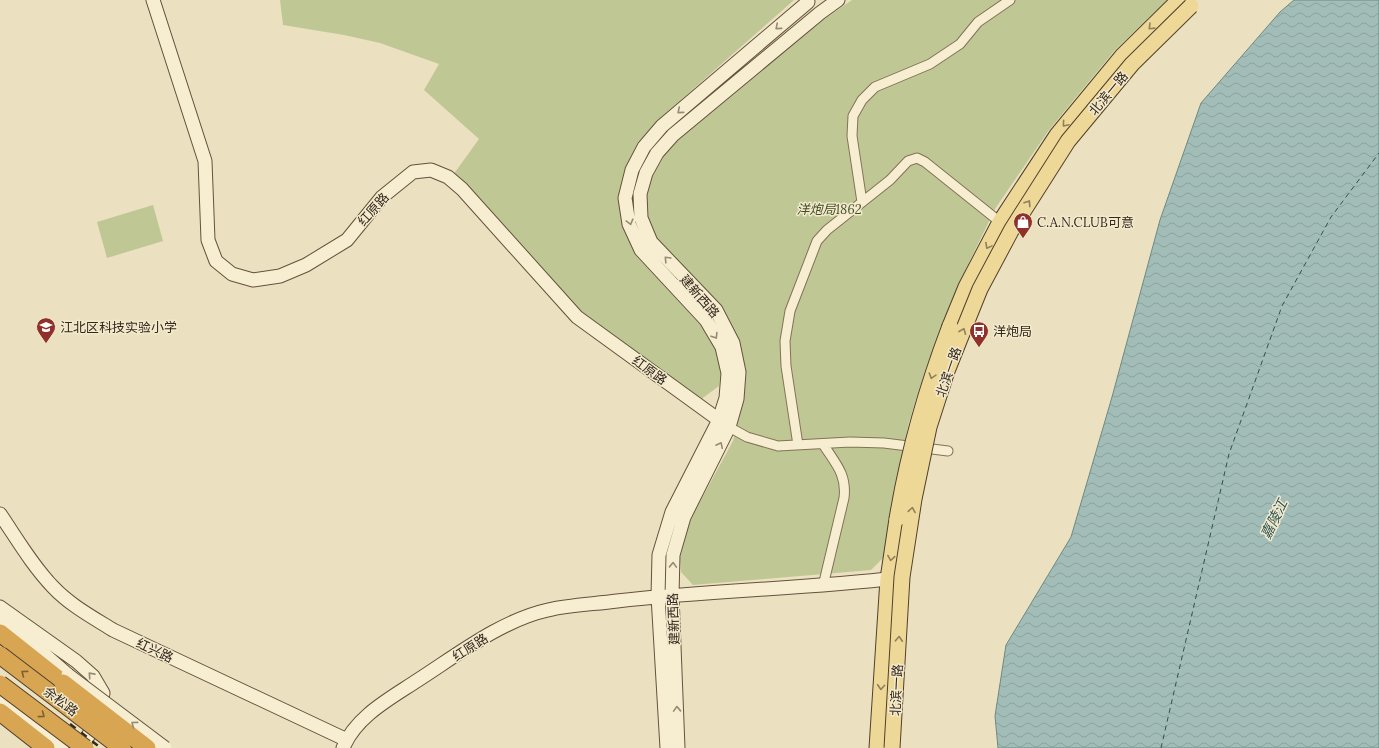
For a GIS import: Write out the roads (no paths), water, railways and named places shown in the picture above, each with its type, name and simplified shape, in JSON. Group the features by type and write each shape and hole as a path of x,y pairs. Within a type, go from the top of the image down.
{"highway":[{"path":"0,633 66,679 147,748"},
{"name":"余松路","path":"0,655 122,748"},
{"name":"余松路","path":"0,684 85,748"},
{"path":"0,712 56,747"}],"main road":[{"name":"红原路","path":"153,0 205,161 208,240 216,261 232,274 253,280 280,276 306,265 347,240 382,197 413,172 431,170 448,177 462,189 577,317 724,423"},
{"name":"建新西路","path":"667,748 658,596 660,555 672,512 737,399 740,372 734,343 716,310 651,242 641,218 640,194 646,173 657,153 673,135 820,13 838,0"},
{"name":"建新西路","path":"678,748 672,595 673,555 684,518 724,423 728,373 722,347 706,320 641,250 629,224 625,198 632,170 644,147 662,126 808,2"},
{"name":"北滨一路","path":"877,748 895,578 901,496 917,424 935,366 966,286 1000,222 1057,134 1123,55 1189,2"},
{"name":"北滨一路","path":"892,748 895,578 929,427 947,371 980,289 1012,229 1068,141 1132,64 1189,2"},
{"name":"红兴路","path":"0,514 32,562 54,587 82,611 113,630 345,745"},
{"name":"红原路","path":"345,745 360,722 378,706 492,632 518,620 547,610 658,596 823,586 895,578"},
{"path":"0,607 76,661 93,676 103,693 99,715 82,748"},
{"name":"余松路","path":"0,620 37,648 66,679 165,748"},
{"path":"0,699 56,747"}],"street":[{"path":"862,202 852,136 854,116 862,100 875,87 930,64 960,44 978,22 1010,0"},
{"path":"798,445 786,366 785,340 790,311 818,241 826,230 890,180 908,161 917,158 925,162 1000,222"},
{"path":"724,423 747,437 778,446 850,442 884,443 948,451"},
{"path":"823,444 841,472 845,490 823,586"}],"water":[{"name":"嘉陵江","path":"1294,0 1379,0 1379,748 998,748 995,716 1006,645 1071,537 1112,397 1160,220 1201,103 1280,12"}],"railway":[{"path":"74,719 111,748"},
{"path":"70,724 101,748"}],"place":[{"name":"C.A.N.CLUB可意","path":"1023,239"},
{"name":"江北区科技实验小学","path":"46,344"},
{"name":"洋炮局","path":"979,348"}],"park label":[{"name":"洋炮局1862","path":"829,209"}]}
